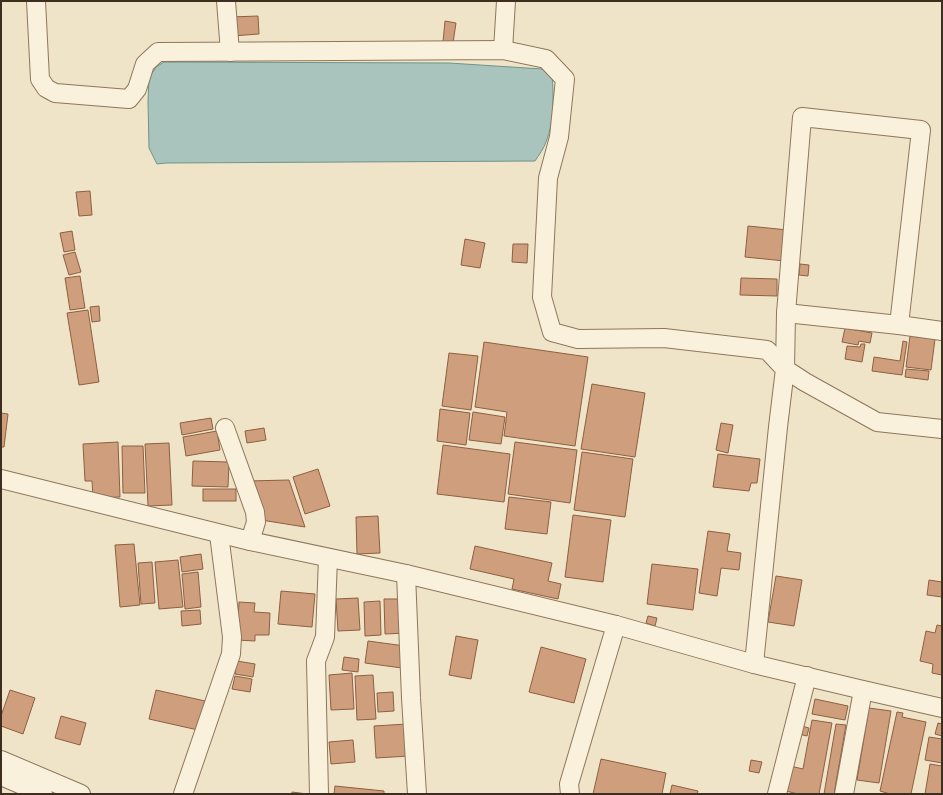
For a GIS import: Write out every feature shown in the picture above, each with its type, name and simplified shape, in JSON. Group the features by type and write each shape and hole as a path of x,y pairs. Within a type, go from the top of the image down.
{"street":[{"path":"36,1 40,79 46,88 55,93 129,99 137,89 145,64 158,52 503,50 546,59 566,79 559,137 548,178 542,296 552,332 578,339 664,338 766,350 786,369 805,382 876,422 942,429"},
{"path":"226,1 230,52"},
{"path":"503,50 506,1"},
{"path":"754,664 778,427 786,369 786,313 802,117 921,130 899,325"},
{"path":"786,313 942,331"},
{"path":"225,428 255,512 256,522 250,541"},
{"path":"1,479 219,534 406,574 616,625 754,664 942,708"},
{"path":"183,794 231,654 232,637 219,534"},
{"path":"319,794 316,661 326,637 328,558"},
{"path":"406,574 417,794"},
{"path":"570,794 569,784 616,625"},
{"path":"778,794 807,676"},
{"path":"844,794 863,690"},
{"path":"1,760 81,794"},
{"path":"1,776 42,794"}],"water":[{"path":"164,62 449,63 542,69 552,76 553,101 551,126 545,144 535,161 157,164 149,148 149,78 156,67"}],"building":[{"path":"258,16 259,34 232,36 231,17"},
{"path":"445,21 456,23 453,43 443,42"},
{"path":"90,191 92,215 79,216 76,192"},
{"path":"748,226 788,230 785,261 745,257"},
{"path":"72,231 75,250 64,252 60,233"},
{"path":"465,239 485,243 480,268 461,265"},
{"path":"513,244 528,244 527,263 512,262"},
{"path":"75,252 81,272 69,275 63,255"},
{"path":"800,264 809,265 808,276 799,275"},
{"path":"80,276 85,308 70,310 65,278"},
{"path":"741,278 777,279 777,296 740,295"},
{"path":"99,306 100,321 92,322 90,307"},
{"path":"88,310 99,382 79,385 67,313"},
{"path":"845,328 872,333 870,343 859,341 858,345 842,342"},
{"path":"910,336 935,339 931,370 906,367"},
{"path":"903,341 907,342 902,375 872,371 874,357 900,361"},
{"path":"484,342 588,357 575,446 504,436 507,412 475,407"},
{"path":"861,344 865,344 862,362 845,359 847,346 860,347"},
{"path":"449,353 478,356 471,410 442,406"},
{"path":"906,369 929,371 928,380 905,377"},
{"path":"592,384 645,393 635,457 581,449"},
{"path":"440,409 470,413 466,445 437,441"},
{"path":"473,412 505,417 501,444 469,440"},
{"path":"1,413 8,414 4,447 1,447"},
{"path":"211,418 213,429 182,435 180,423"},
{"path":"721,423 733,425 728,453 716,450"},
{"path":"264,428 266,440 247,443 245,431"},
{"path":"217,431 220,450 186,456 183,437"},
{"path":"118,442 120,497 93,498 92,481 85,481 83,444"},
{"path":"515,442 577,450 570,503 508,494"},
{"path":"169,443 172,505 148,506 145,444"},
{"path":"443,445 510,454 504,502 437,494"},
{"path":"122,446 143,446 145,493 123,493"},
{"path":"582,452 633,459 625,517 574,510"},
{"path":"718,454 760,459 757,483 751,483 749,491 713,487"},
{"path":"193,461 229,462 228,487 192,486"},
{"path":"318,469 330,506 305,514 293,477"},
{"path":"289,480 305,527 261,520 248,481"},
{"path":"203,489 236,489 236,501 203,501"},
{"path":"509,497 551,502 547,534 505,529"},
{"path":"573,515 611,520 603,582 565,577"},
{"path":"378,516 380,553 357,554 356,517"},
{"path":"708,531 730,534 727,551 741,553 739,570 721,568 717,596 699,593"},
{"path":"134,544 140,605 120,607 115,545"},
{"path":"475,546 552,563 548,581 561,584 558,599 512,589 514,579 470,569"},
{"path":"201,554 203,569 182,572 180,557"},
{"path":"178,560 183,607 159,609 155,562"},
{"path":"152,562 155,603 141,604 138,563"},
{"path":"652,564 698,569 693,610 647,604"},
{"path":"198,572 201,607 185,609 182,574"},
{"path":"776,576 802,580 794,626 768,622"},
{"path":"929,580 942,582 942,597 927,595"},
{"path":"281,591 315,594 312,627 278,624"},
{"path":"358,598 360,630 338,631 336,599"},
{"path":"384,599 405,599 406,633 385,634"},
{"path":"380,601 381,635 365,636 364,602"},
{"path":"239,602 255,603 254,612 270,613 269,635 255,635 255,641 237,640"},
{"path":"200,610 201,624 182,626 181,611"},
{"path":"648,616 657,618 655,626 646,623"},
{"path":"937,625 942,626 942,675 932,673 933,664 920,661 926,631 935,633"},
{"path":"456,636 478,640 471,679 449,675"},
{"path":"368,641 405,646 402,668 365,663"},
{"path":"541,647 586,659 574,703 529,692"},
{"path":"344,657 359,659 358,672 342,670"},
{"path":"237,661 255,664 253,677 235,674"},
{"path":"352,673 354,709 331,710 329,675"},
{"path":"373,675 376,719 357,720 355,676"},
{"path":"235,676 252,679 250,692 232,689"},
{"path":"10,690 35,698 23,734 1,726 1,716"},
{"path":"156,690 205,701 198,730 149,719"},
{"path":"393,692 394,711 378,712 377,693"},
{"path":"815,699 848,706 845,720 812,714"},
{"path":"869,708 891,711 879,783 857,780"},
{"path":"897,712 903,713 902,717 926,722 911,794 890,794 880,791"},
{"path":"61,716 86,723 80,745 55,738"},
{"path":"812,720 832,723 819,794 798,794 786,791 790,766 803,769"},
{"path":"938,723 942,724 942,736 935,734"},
{"path":"407,724 409,756 376,758 374,726"},
{"path":"836,724 846,725 834,794 824,794"},
{"path":"798,725 809,728 807,736 795,733"},
{"path":"929,737 942,739 942,763 925,760"},
{"path":"353,740 355,762 331,764 329,742"},
{"path":"601,759 666,773 662,794 593,794"},
{"path":"751,760 762,762 759,773 749,771"},
{"path":"930,764 942,766 942,794 925,794"},
{"path":"672,785 698,791 697,794 670,794"},
{"path":"335,786 384,791 384,794 334,794"},
{"path":"292,792 307,794 292,794"}]}
